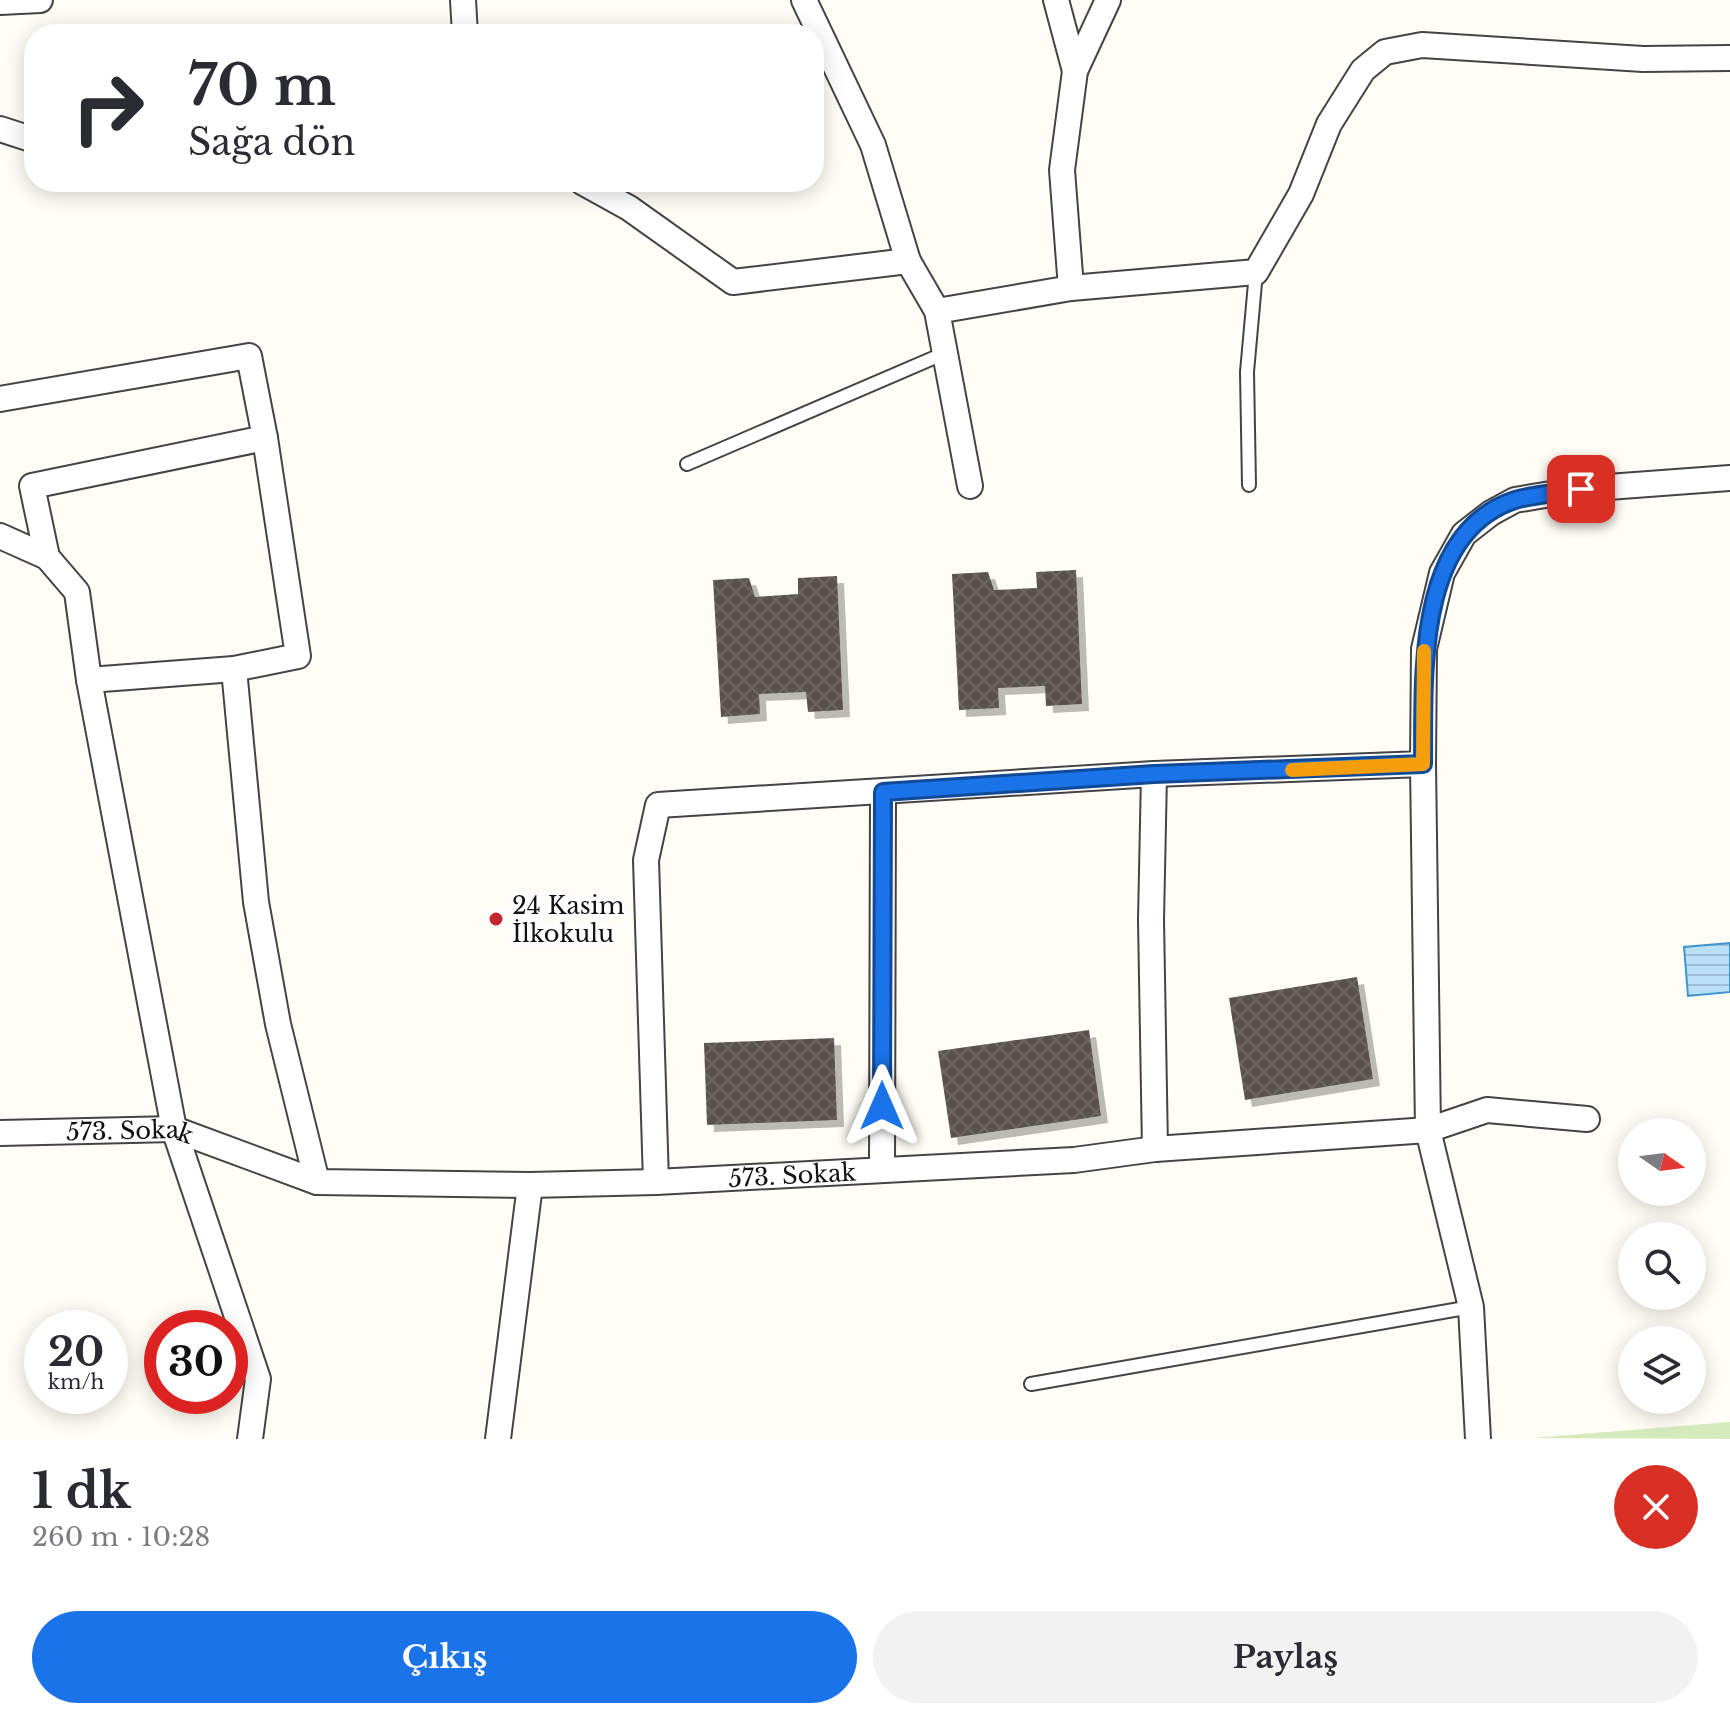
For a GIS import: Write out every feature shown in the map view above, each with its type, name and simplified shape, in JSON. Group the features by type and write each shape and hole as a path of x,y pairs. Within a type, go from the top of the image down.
{"street":[{"path":"0,2 40,0"},
{"path":"463,0 464,24"},
{"path":"804,0 815,24"},
{"path":"1056,0 1075,71"},
{"path":"1071,288 1062,170 1075,71 1108,0"},
{"path":"824,42 873,145 908,261 937,311 970,486"},
{"path":"937,311 1071,288 1256,272 1301,194 1329,124 1363,70 1385,52 1422,45 1643,59 1730,58"},
{"path":"0,129 24,137"},
{"path":"600,192 629,208 733,282 908,261"},
{"path":"0,399 249,356 265,438 298,656 234,669 89,680"},
{"path":"47,557 32,486 265,438"},
{"path":"1478,1439 1471,1307 1428,1130 1424,649 1442,573 1464,534 1491,513 1515,500 1581,489 1730,478"},
{"path":"0,536 47,557 77,592 89,680 174,1129 258,1379 250,1439"},
{"path":"234,669 256,902 278,1024 317,1182"},
{"path":"656,1182 646,860 658,805 1154,774 1423,764"},
{"path":"1154,774 1151,920 1155,1149"},
{"path":"882,1169 883,792"},
{"name":"573. Sokak","path":"0,1133 174,1129 317,1182 530,1185 656,1182 1074,1160 1155,1149 1428,1130 1487,1110 1587,1119"},
{"path":"498,1439 530,1185"}],"lane":[{"path":"1249,485 1247,372 1256,272"},
{"path":"687,464 945,353"},
{"path":"1031,1384 1471,1307"}],"green space":[{"path":"1730,1422 1730,1439 1532,1438"}],"water":[{"path":"1730,943 1730,992 1688,996 1684,947"}],"building":[{"path":"1076,570 1082,704 1046,706 1045,686 998,688 999,708 959,710 952,574 988,572 994,590 1037,588 1036,572"},
{"path":"837,576 843,710 808,712 806,692 759,694 760,714 721,717 713,580 749,578 755,597 798,594 798,578"},
{"path":"1357,977 1373,1079 1245,1100 1229,998"},
{"path":"1089,1030 1101,1116 951,1138 938,1051"},
{"path":"834,1038 837,1120 707,1125 704,1043"}],"slow traffic":[{"path":"1292,770 1423,764 1424,651"}],"place":[{"name":"24 Kasim İlkokulu","path":"496,919"}],"route":[{"path":"882,1106 883,792 1154,774 1232,774 1423,764 1424,649 1442,573 1464,534 1491,513 1515,500 1581,489"}]}
